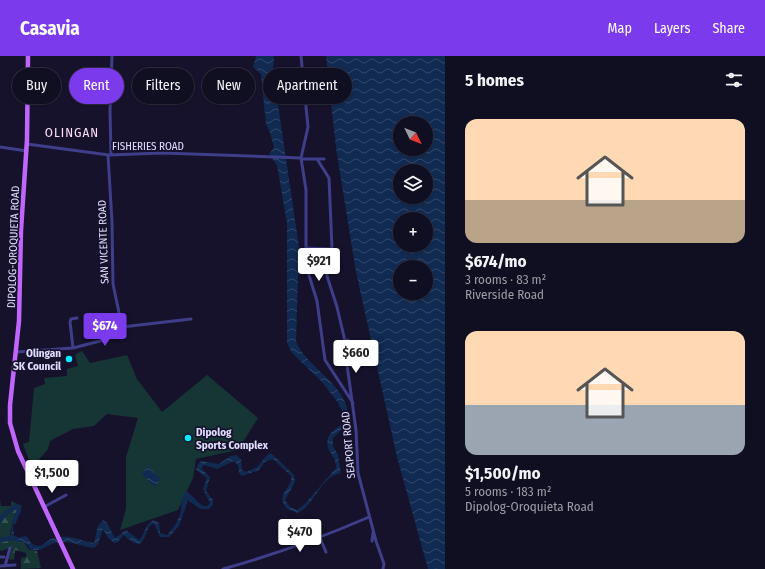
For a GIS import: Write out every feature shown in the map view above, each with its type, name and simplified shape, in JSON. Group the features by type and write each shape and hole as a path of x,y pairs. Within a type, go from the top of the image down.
{"main road":[{"name":"DIPOLOG-OROQUIETA ROAD","path":"28,56 27,151 21,230 19,321 10,405 11,429 18,451 73,569"}],"street":[{"name":"SAN VICENTE ROAD","path":"112,56 109,155 113,284 122,327"},
{"path":"301,56 308,127 301,159"},
{"name":"FISHERIES ROAD","path":"27,144 109,155 163,154 324,159"},
{"path":"0,147 27,151"},
{"name":"SEAPORT ROAD","path":"301,159 306,190 306,248 308,272 319,317 323,354 328,365 353,403 358,473 369,517 384,564 383,569"},
{"path":"317,159 329,178 332,249 327,269 327,276 346,341 353,403"},
{"path":"306,248 332,249"},
{"path":"73,348 70,322 72,319 77,318"},
{"path":"16,352 73,348 100,341 122,327 191,319"},
{"path":"44,507 66,495"},
{"path":"223,569 266,557 320,538 369,517"},
{"path":"372,541 373,529"},
{"path":"320,538 326,552"},
{"path":"5,566 10,548"},
{"path":"0,566 15,565"}],"green space":[{"name":"Dipolog Sports Complex","path":"82,351 90,363 127,355 137,379 162,412 207,375 258,418 238,450 196,459 193,478 178,510 120,530 126,509 126,457 138,418 107,414 94,426 73,429 50,441 48,449 32,468 23,444 29,442 34,388 45,384 44,378 67,376 67,369 78,366 75,355"},
{"path":"0,500 1,506 11,506 11,501 22,506 13,521 10,534 15,542 24,542 29,550 37,551 41,568 21,569 21,558 26,557 26,553 15,550 14,560 9,559 12,548 0,551"}],"water":[{"path":"256,56 274,56 273,68 263,68 263,94 261,74 253,67"},
{"path":"326,56 445,56 445,569 428,569 397,457 356,272 336,148 331,104 352,104 352,68 327,68"},
{"path":"264,104 278,104 299,247 296,341 301,351 336,388 348,410 348,423 333,438 333,446 338,455 341,473 334,476 322,485 309,504 297,513 286,508 282,498 291,482 291,476 273,459 265,462 259,470 242,476 239,473 238,465 234,461 217,469 204,465 201,468 210,477 206,491 213,500 213,505 209,509 200,509 188,500 179,526 169,537 160,537 154,523 149,528 142,542 139,544 134,543 123,535 118,542 114,543 108,538 103,529 98,544 94,548 60,542 38,550 31,550 25,542 15,542 11,536 12,527 19,513 13,527 14,536 17,538 26,536 32,544 37,546 60,537 70,537 94,543 98,526 103,520 107,523 115,538 126,530 139,540 148,524 154,520 159,523 160,533 167,535 176,524 187,497 194,499 203,506 207,506 210,503 203,489 207,478 196,470 201,461 219,464 231,456 236,455 241,459 242,470 246,472 257,467 268,454 271,453 294,475 295,482 285,500 290,507 297,510 305,504 336,468 335,460 329,450 327,442 332,432 344,421 346,413 322,382 292,353 287,343 287,223 277,165 269,155 274,147 266,124"},
{"path":"148,467 161,479 155,487 141,474"}],"waterway":[{"path":"341,405 344,409 345,424"},
{"path":"183,509 187,494 194,501"},
{"path":"0,520 5,514 17,506 19,510 14,522"},
{"path":"0,540 16,539"}],"place":[{"name":"Olingan SK Council","path":"69,359"},
{"name":"Dipolog Sports Complex","path":"188,438"}],"district":[{"name":"OLINGAN","path":"72,132"}]}
